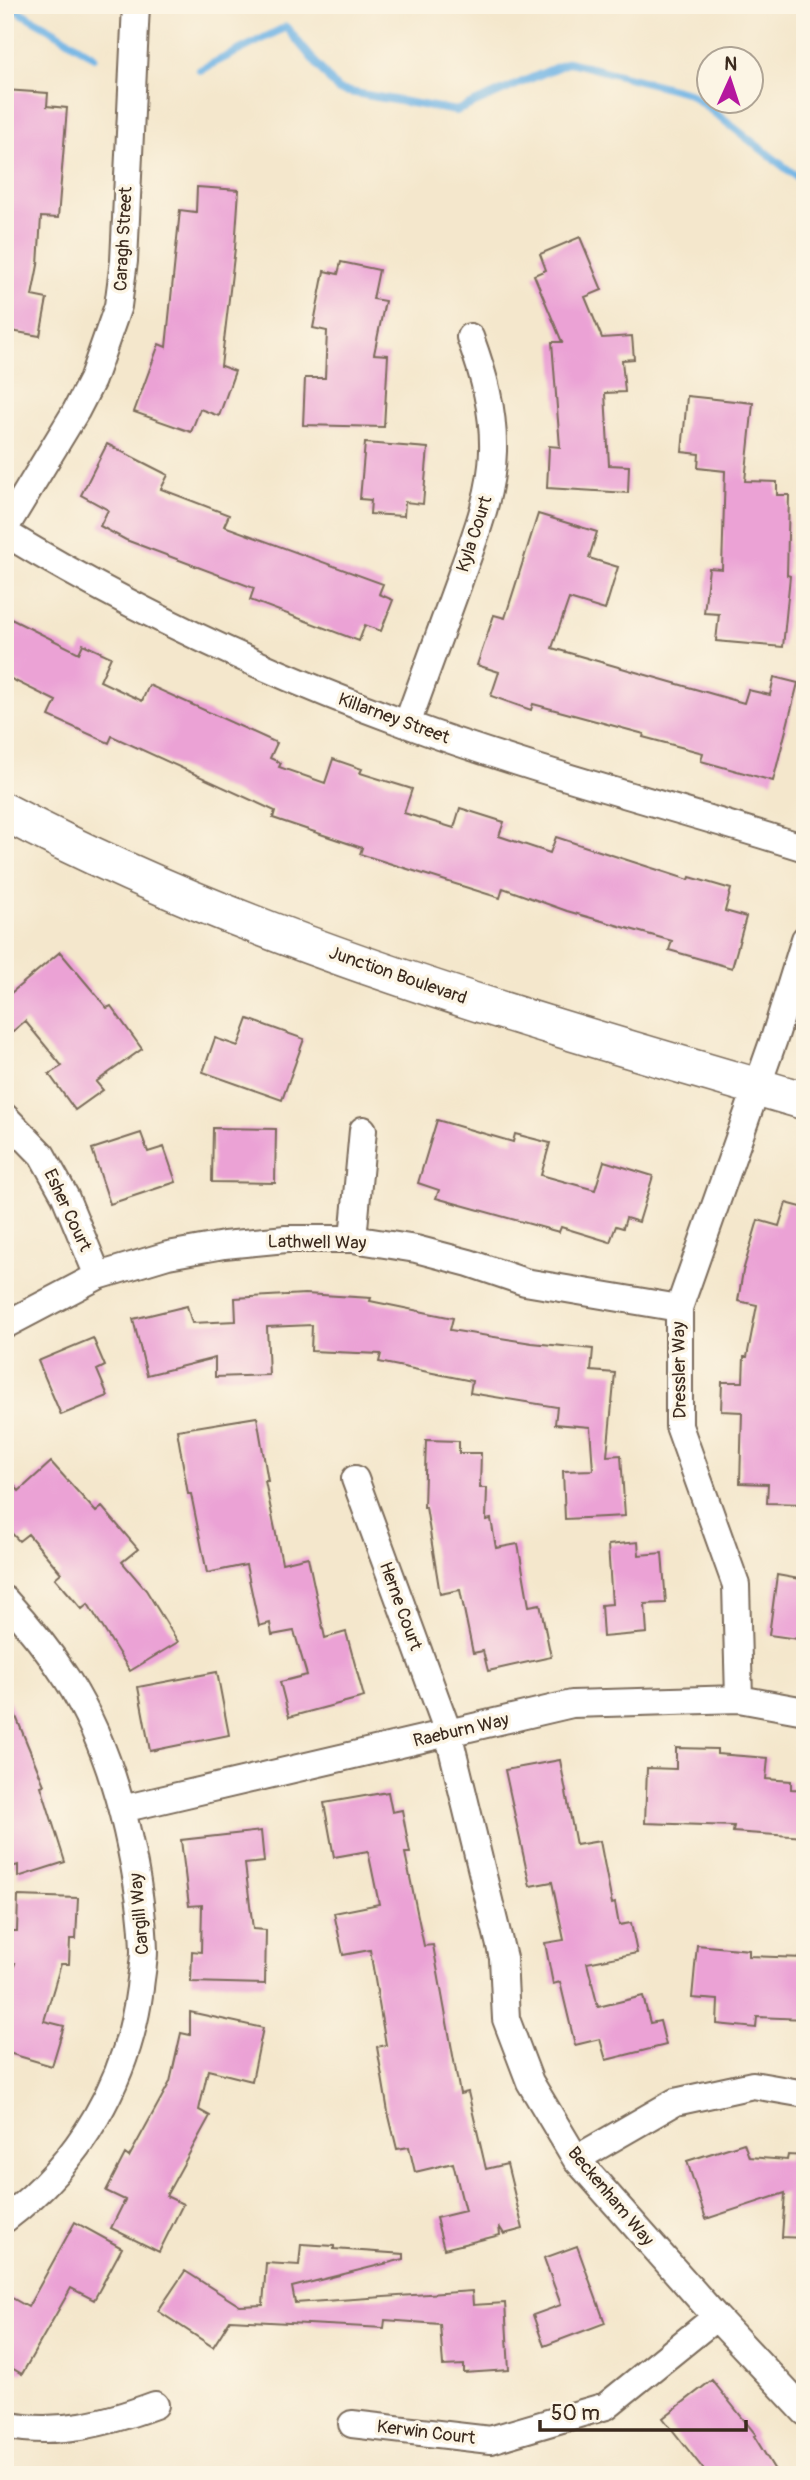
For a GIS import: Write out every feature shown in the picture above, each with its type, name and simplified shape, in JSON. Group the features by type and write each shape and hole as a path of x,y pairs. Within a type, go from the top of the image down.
{"main road":[{"name":"Junction Boulevard","path":"5,812 77,850 242,920 428,988 805,1101"}],"street":[{"name":"Caragh Street","path":"5,531 92,380 118,306 124,261 136,5"},
{"name":"Kyla Court","path":"407,724 479,526 489,489 493,453 489,393 470,337"},
{"name":"Killarney Street","path":"5,531 116,596 293,680 463,744 805,848"},
{"name":"Dressler Way","path":"739,1699 736,1585 679,1426 679,1308 777,1029 805,939"},
{"name":"Esher Court","path":"5,1117 42,1156 65,1196 98,1276"},
{"path":"353,1239 363,1130"},
{"name":"Lathwell Way","path":"5,1325 98,1276 168,1255 224,1245 286,1239 353,1239 416,1249 525,1282 679,1308"},
{"name":"Herne Court","path":"355,1479 448,1732"},
{"name":"Cargill Way","path":"5,1600 37,1635 68,1681 96,1733 112,1774 136,1868 144,1955 137,2009 126,2053 107,2099 84,2139 53,2176 5,2219"},
{"name":"Raeburn Way","path":"122,1809 572,1704 739,1699 805,1711"},
{"name":"Beckenham Way","path":"448,1732 503,1958 506,2020 530,2082 576,2159 716,2317 805,2412"},
{"path":"576,2159 675,2102 752,2085 805,2094"},
{"name":"Kerwin Court","path":"352,2424 490,2440 580,2414 606,2406 716,2317"},
{"path":"5,2425 19,2428 66,2428 112,2421 155,2404"}],"building":[{"path":"5,90 48,93 47,106 67,108 58,218 41,217 38,265 32,296 47,299 40,336 5,330"},
{"path":"197,187 239,190 221,366 235,371 219,416 200,409 191,432 134,412 159,344 166,347 180,210 196,212"},
{"path":"580,237 602,290 585,297 602,338 632,336 634,359 622,360 625,392 605,393 609,465 629,466 628,493 547,488 549,446 560,447 552,342 562,342 534,275 546,270 540,254"},
{"path":"341,262 379,270 373,299 385,301 374,354 388,355 384,427 303,425 305,378 325,378 327,331 313,328 324,271 338,274"},
{"path":"687,396 753,403 745,481 777,482 777,495 789,495 787,575 790,576 783,647 716,641 719,614 704,613 709,568 722,569 725,471 698,468 699,454 682,452"},
{"path":"365,443 428,448 423,504 405,502 404,516 370,514 371,500 360,499"},
{"path":"107,444 168,475 161,489 229,515 224,526 383,584 379,594 393,600 381,631 365,625 359,641 250,600 254,588 126,540 100,526 108,510 81,495"},
{"path":"538,514 597,532 589,558 618,567 605,610 569,599 552,648 744,703 748,690 770,695 774,677 798,683 773,781 701,761 703,753 643,737 644,734 533,704 531,710 491,696 499,672 477,665 494,615 505,618"},
{"path":"5,616 79,653 83,644 111,657 100,681 142,701 149,685 277,743 270,758 281,763 279,767 325,783 333,759 362,769 360,773 412,789 404,813 454,828 460,808 504,822 499,836 550,853 556,837 689,880 690,877 731,889 725,911 746,917 732,968 669,950 672,941 567,911 503,888 500,898 360,854 362,848 273,818 275,811 112,736 109,743 49,716 56,701 5,676"},
{"path":"60,952 107,1008 111,1006 142,1049 96,1082 103,1090 75,1110 49,1074 62,1066 25,1021 5,1038 5,998"},
{"path":"248,1019 304,1039 282,1100 203,1072 215,1038 238,1046"},
{"path":"437,1120 513,1142 515,1134 550,1143 541,1175 595,1190 604,1161 653,1176 639,1222 626,1218 623,1228 616,1226 610,1242 561,1227 559,1232 436,1198 439,1190 418,1183"},
{"path":"213,1128 276,1129 275,1183 212,1182"},
{"path":"141,1133 148,1152 164,1147 176,1182 110,1204 92,1149"},
{"path":"786,1203 805,1208 805,1343 802,1343 798,1450 805,1450 805,1504 767,1503 768,1484 740,1483 742,1412 721,1411 722,1382 743,1382 744,1357 747,1357 757,1305 738,1301 743,1271 758,1220 779,1226"},
{"path":"305,1294 371,1298 370,1301 453,1318 450,1330 593,1349 591,1371 615,1373 607,1456 621,1455 625,1516 565,1519 563,1471 593,1470 590,1427 555,1424 557,1407 470,1393 472,1381 379,1362 381,1354 311,1351 312,1325 267,1327 269,1375 215,1377 215,1358 147,1375 133,1319 187,1306 192,1323 236,1321 235,1298"},
{"path":"93,1338 105,1366 97,1370 108,1396 61,1415 38,1361"},
{"path":"257,1417 268,1481 265,1481 282,1563 308,1557 325,1638 346,1632 364,1697 289,1717 280,1682 307,1675 294,1631 272,1635 270,1623 259,1626 246,1565 207,1573 191,1494 188,1494 177,1430"},
{"path":"426,1440 459,1441 459,1453 481,1453 480,1488 487,1488 486,1520 491,1519 496,1548 518,1544 529,1606 540,1604 551,1657 488,1671 483,1651 473,1653 460,1590 440,1594 424,1507"},
{"path":"51,1462 96,1512 102,1507 138,1549 122,1562 146,1590 178,1642 130,1671 88,1604 82,1609 55,1578 61,1573 28,1534 19,1541 5,1526 5,1475 19,1491"},
{"path":"638,1542 639,1555 662,1553 666,1603 645,1604 647,1633 603,1637 601,1605 612,1604 608,1545"},
{"path":"777,1575 805,1580 805,1640 769,1635"},
{"path":"217,1672 229,1735 150,1751 138,1687"},
{"path":"6,1692 44,1785 41,1786 65,1862 18,1877 18,1865 5,1869"},
{"path":"676,1748 717,1749 717,1754 768,1758 766,1779 791,1781 791,1789 805,1790 805,1837 733,1832 734,1826 645,1823 647,1768 676,1769"},
{"path":"560,1760 576,1845 600,1841 612,1904 615,1903 619,1925 631,1923 637,1953 587,1963 598,2007 643,1996 650,2023 660,2021 666,2045 606,2060 600,2039 575,2045 560,1982 553,1984 545,1943 564,1940 552,1882 530,1886 505,1770"},
{"path":"388,1792 392,1812 402,1810 410,1853 405,1853 424,1946 433,1945 460,2094 468,2092 486,2169 507,2164 523,2229 504,2234 499,2226 500,2235 444,2249 436,2218 465,2211 453,2163 415,2172 409,2147 397,2149 377,2047 386,2045 370,1950 343,1955 334,1913 379,1904 368,1851 334,1857 324,1803"},
{"path":"261,1831 264,1862 245,1864 253,1929 266,1930 265,1984 191,1982 192,1951 201,1952 202,1905 189,1906 181,1840"},
{"path":"18,1896 78,1898 76,1939 70,1939 69,1964 61,1964 44,2021 64,2026 52,2066 5,2052 5,1994 15,1963 5,1963 5,1931 17,1931"},
{"path":"697,1945 749,1950 749,1956 805,1958 805,2019 757,2017 756,2028 717,2024 718,2000 692,1998"},
{"path":"190,2012 263,2028 252,2081 208,2070 199,2110 210,2116 166,2196 183,2204 159,2252 111,2228 125,2200 106,2191 125,2154 129,2157 170,2082 181,2033 190,2035"},
{"path":"744,2143 749,2157 787,2160 788,2155 805,2156 805,2238 782,2237 785,2193 706,2219 687,2161"},
{"path":"75,2222 122,2248 94,2300 71,2288 22,2374 5,2364 5,2294 28,2307"},
{"path":"301,2244 404,2254 404,2259 292,2287 295,2303 472,2291 473,2305 505,2303 509,2370 464,2373 464,2365 443,2366 440,2324 385,2320 384,2328 230,2320 213,2347 158,2311 185,2271 240,2306 263,2305 266,2263 299,2265"},
{"path":"577,2246 605,2323 544,2346 533,2315 561,2305 544,2258"},
{"path":"712,2380 756,2435 754,2436 778,2475 708,2475 663,2418"}],"waterway":[{"path":"7,5 94,57"},
{"path":"200,70 286,27 338,90 456,111 569,62 689,93 805,183"}]}
